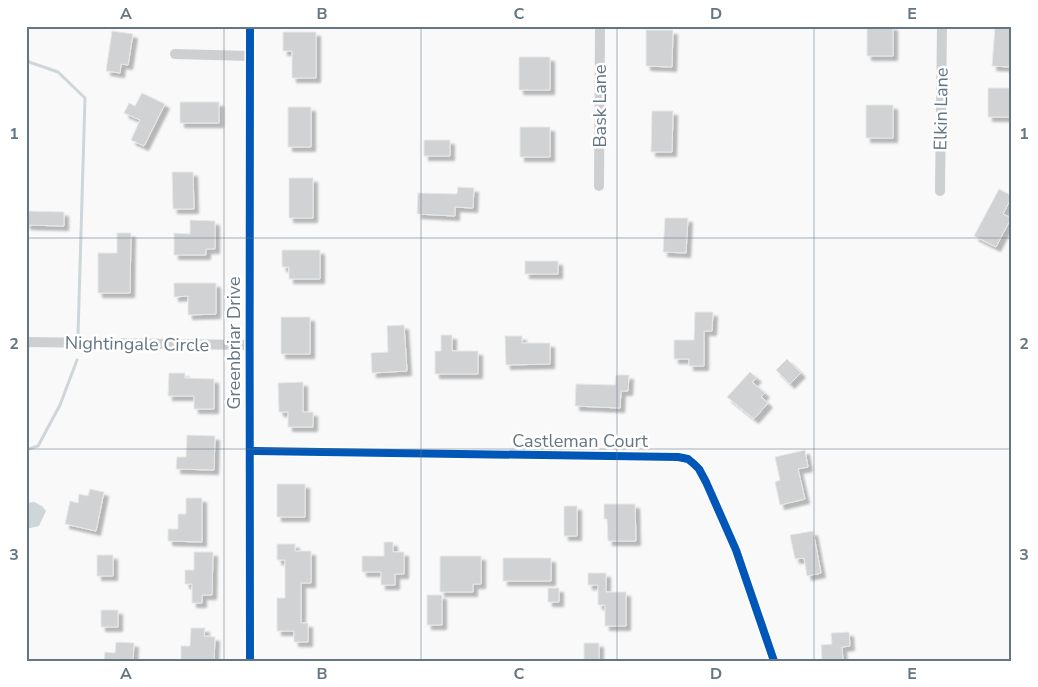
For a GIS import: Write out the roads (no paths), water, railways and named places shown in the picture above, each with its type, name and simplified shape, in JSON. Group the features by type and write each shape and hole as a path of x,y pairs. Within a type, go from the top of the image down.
{"street":[{"name":"Greenbriar Drive","path":"250,26 248,345 250,661"},
{"name":"Bask Lane","path":"599,186 600,26"},
{"name":"Elkin Lane","path":"940,191 942,26"},
{"path":"175,54 250,56"},
{"name":"Nightingale Circle","path":"26,342 248,345"},
{"name":"Castleman Court","path":"250,451 678,457 688,459 699,469 736,550 774,661"}],"waterway":[{"path":"26,58 29,62 58,72 85,98 78,335"},
{"path":"26,450 38,446 60,405 77,360"}]}
